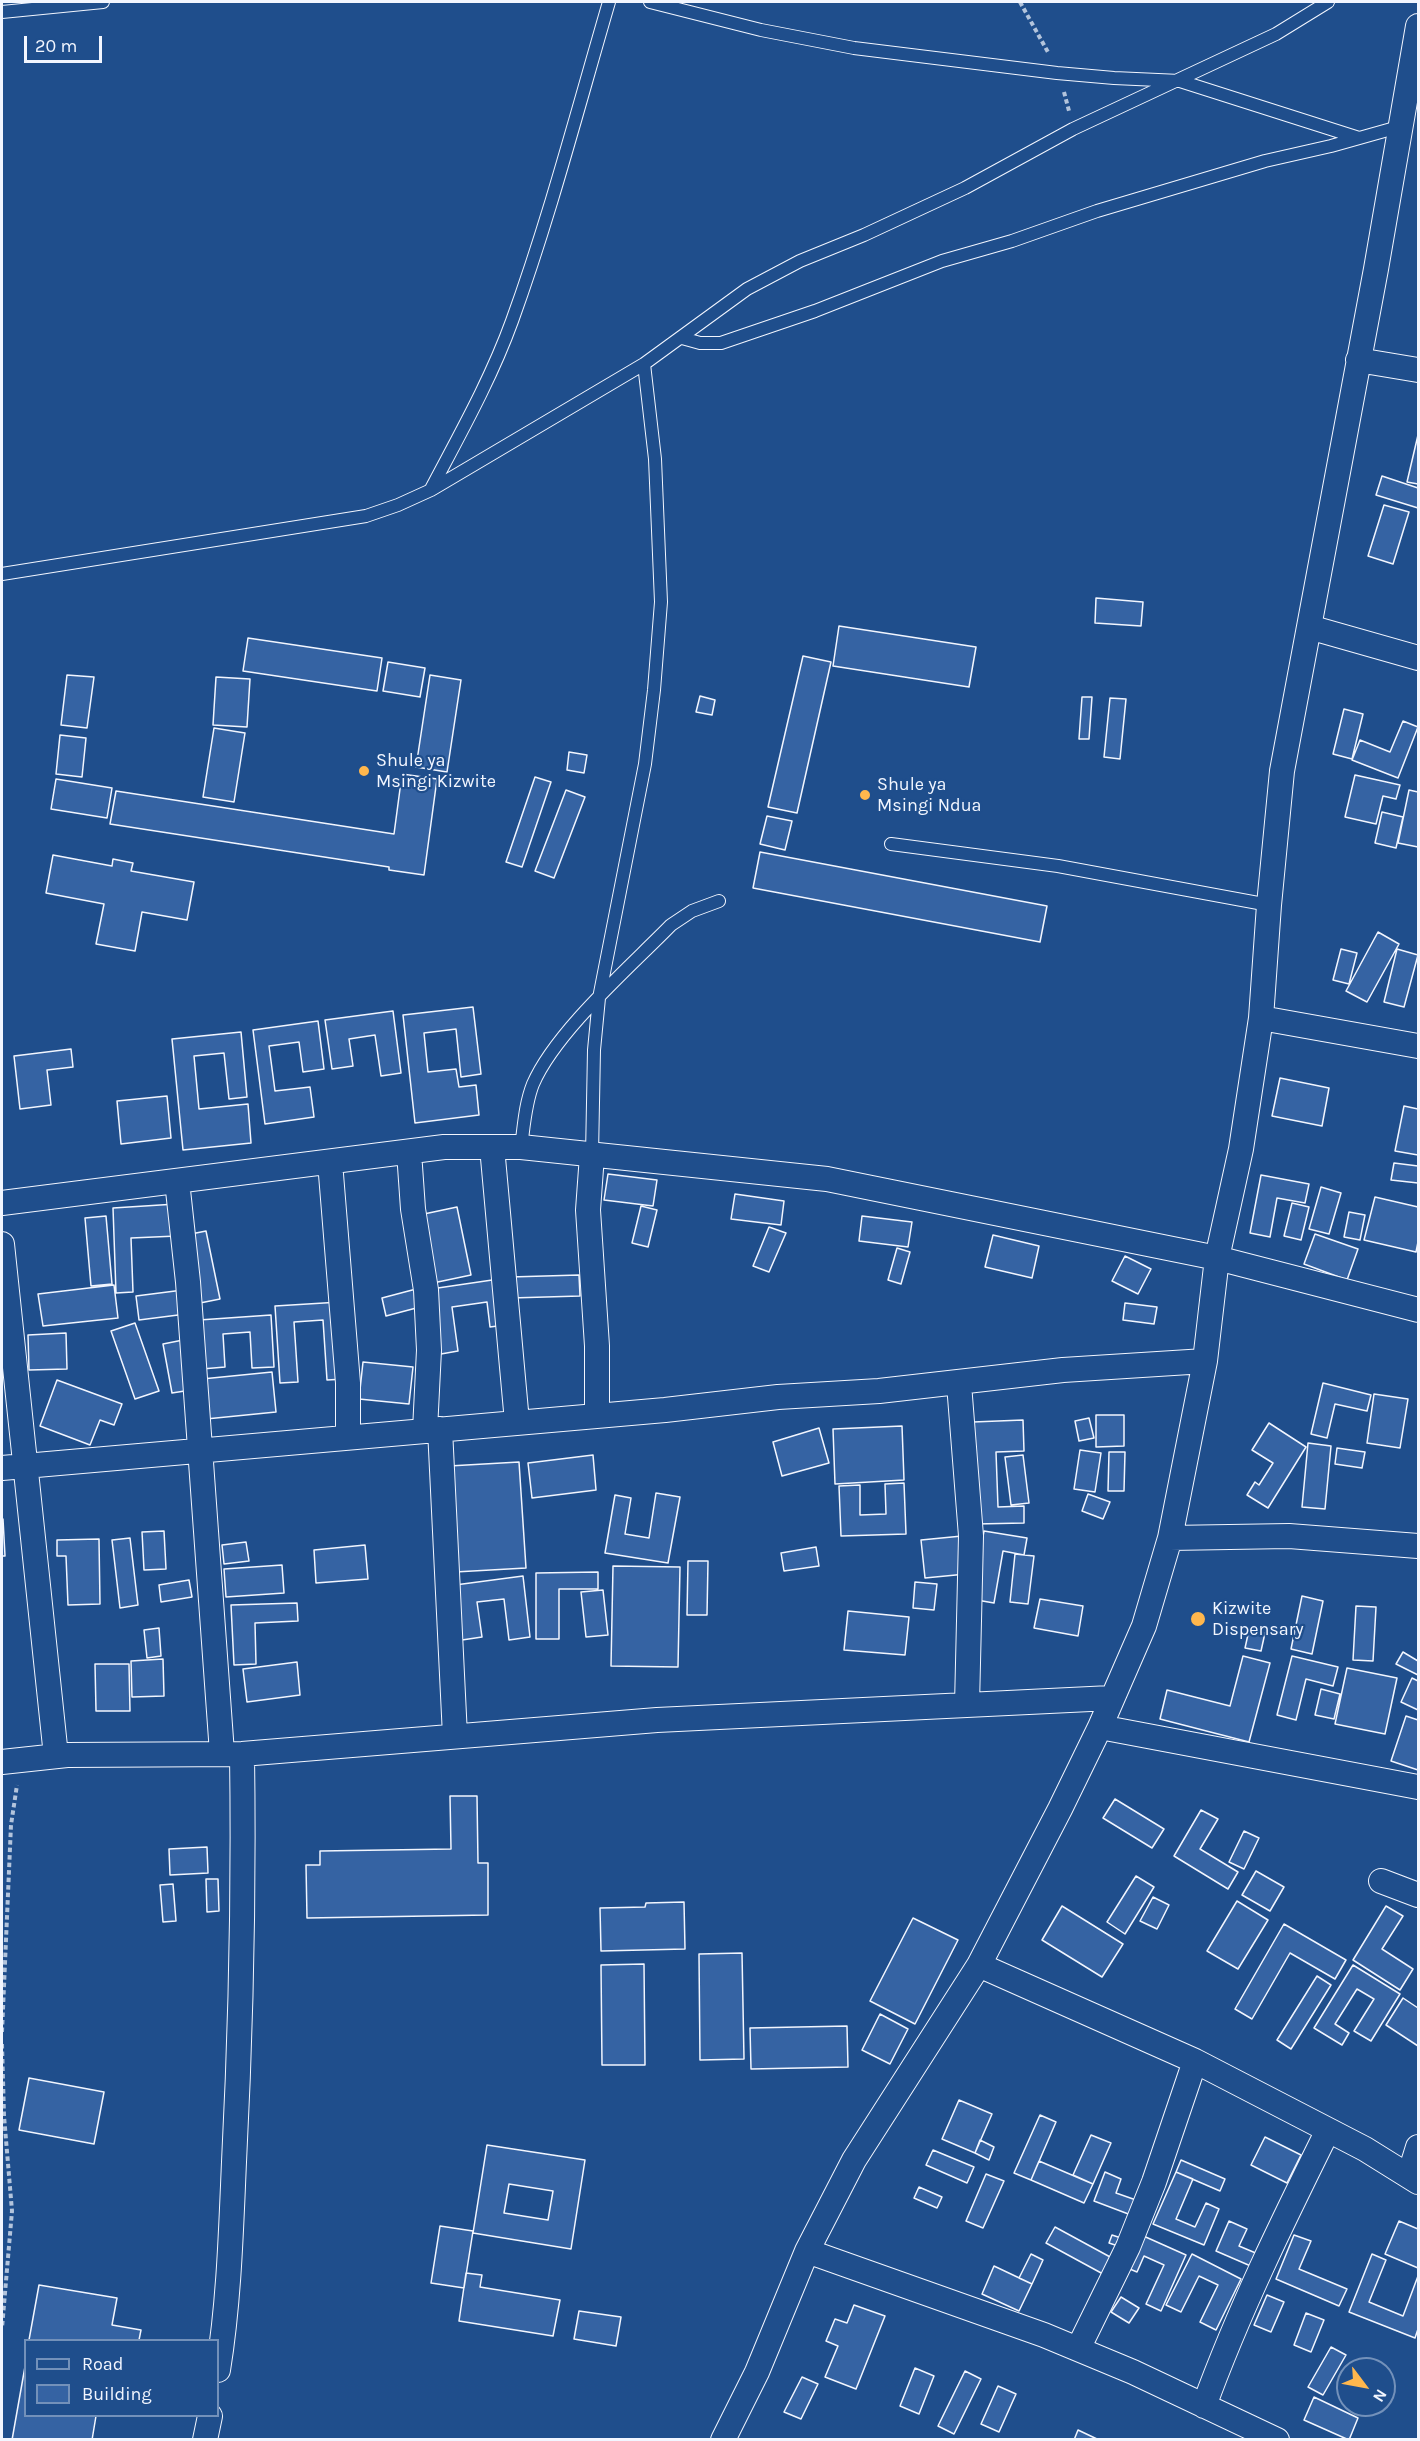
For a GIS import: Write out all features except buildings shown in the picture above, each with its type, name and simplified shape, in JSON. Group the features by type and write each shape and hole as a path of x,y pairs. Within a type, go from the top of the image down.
{"street":[{"path":"723,2439 757,2372 807,2251 854,2160 979,1965 1100,1727 1144,1626 1170,1538 1205,1361 1217,1258 1241,1149 1261,1018 1282,771 1402,126 1413,98 1419,26"},
{"path":"1358,360 1419,370"},
{"path":"1309,627 1419,658"},
{"path":"1261,1018 1419,1046"},
{"path":"2,1203 444,1147 521,1147 827,1179 1217,1258 1419,1310"},
{"path":"492,1147 517,1422"},
{"path":"409,1152 413,1209 427,1310 433,1430 455,1736"},
{"path":"592,1155 588,1210 597,1346 597,1415"},
{"path":"330,1162 348,1383 348,1437"},
{"path":"177,1181 188,1281 200,1451 232,1753 242,2021 231,2219 219,2363"},
{"path":"2,1244 13,1467 56,1756"},
{"path":"13,1467 959,1384 1063,1370 1205,1361"},
{"path":"959,1384 971,1536 967,1705"},
{"path":"1170,1538 1289,1536 1419,1546"},
{"path":"11,1761 56,1756 232,1753 657,1720 1111,1698"},
{"path":"1100,1727 1419,1787"},
{"path":"1381,1881 1419,1895"},
{"path":"979,1965 1195,2061 1328,2130 1414,2179 1419,2147"},
{"path":"1078,2349 1128,2247 1154,2182 1195,2061"},
{"path":"1204,2406 1227,2341 1260,2267 1328,2130"},
{"path":"807,2251 965,2306 1078,2349 1277,2439"},
{"path":"205,2439 210,2417"}],"lane":[{"path":"2,12 103,2"},
{"path":"431,490 488,381 512,322 547,216 609,2"},
{"path":"650,2 761,30 854,48 1114,78 1180,81 1359,138"},
{"path":"2,574 366,516 398,506 431,490 644,364 682,338 716,310 756,284 800,261 864,235 965,188 1073,129 1180,81 1276,34 1328,2"},
{"path":"682,338 700,343 721,343 814,311 942,261 1012,241 1176,186 1402,126"},
{"path":"592,1155 594,1050 599,998 645,764 661,613 655,459 644,364"},
{"path":"891,844 1058,866 1269,905"},
{"path":"521,1147 526,1108 534,1083 558,1043 671,925 692,911 719,901"}],"path":[{"path":"1020,2 1057,72 1073,129"},
{"path":"2,2032 11,1825 11,1761"},
{"path":"2,2044 4,2116 12,2211 2,2328"}],"place":[{"name":"Shule ya Msingi Kizwite","path":"364,771"},
{"name":"Shule ya Msingi Ndua","path":"865,795"},
{"name":"Kizwite Dispensary","path":"1198,1619"}]}
